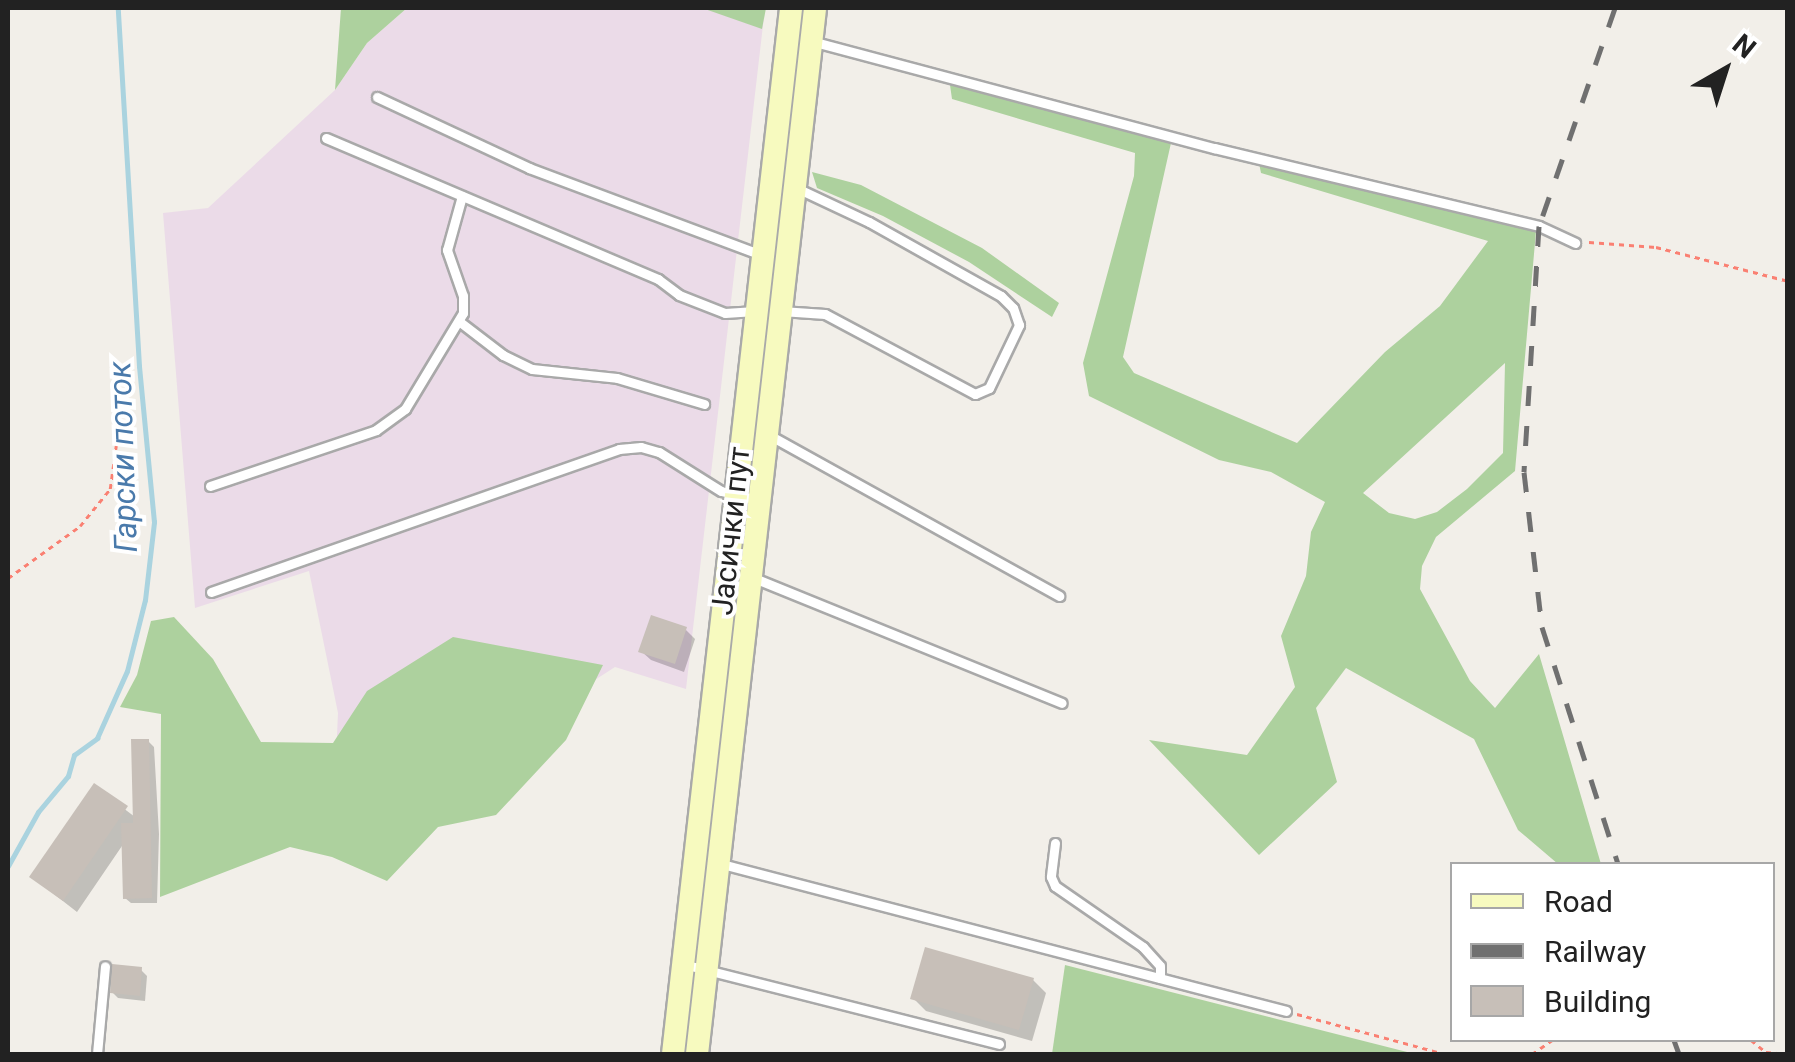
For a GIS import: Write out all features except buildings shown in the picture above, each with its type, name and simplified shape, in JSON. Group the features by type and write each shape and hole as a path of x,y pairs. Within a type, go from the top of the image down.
{"main road":[{"name":"Јасички пут","path":"791,8 799,38"},
{"name":"Јасички пут","path":"697,1054 695,966 746,499 799,38 814,8"},
{"name":"Јасички пут","path":"770,311 763,255 783,183"},
{"name":"Јасички пут","path":"673,1054 695,966"}],"lane":[{"path":"799,38 1214,148 1464,206 1539,226 1575,243"},
{"path":"376,97 529,168 763,255"},
{"path":"326,138 658,279 678,295 725,313 826,314 975,394 990,388 1019,325 1017,315 1001,296 869,222 783,183"},
{"path":"210,486 387,424 413,399 460,322 463,296 448,261 447,240 462,196"},
{"path":"460,322 503,354 532,368 634,381 704,404"},
{"path":"754,430 813,455 1060,596"},
{"path":"211,592 619,449 641,447 660,452 746,499"},
{"path":"738,575 1062,703"},
{"path":"1054,842 1051,877 1055,886 1143,947 1160,966 1160,978"},
{"path":"706,860 1286,1010"},
{"path":"97,1054 104,966"},
{"path":"695,966 1000,1044"}],"path":[{"path":"1575,243 1656,246 1788,280"},
{"path":"8,578 80,526 110,489 119,424"},
{"path":"1286,1010 1445,1054"},
{"path":"1754,1042 1766,1052 1788,1054"}],"shaded area":[{"path":"407,8 765,8 686,689 615,667 516,731 334,801 338,713 309,571 195,608 163,213 208,208 335,90 367,43"}],"green space":[{"path":"341,8 407,8 367,43 335,90"},
{"path":"702,8 766,8 762,29"},
{"path":"950,85 1171,143 1123,357 1134,373 1297,443 1385,352 1440,306 1488,241 1261,173 1259,163 1536,231 1515,471 1436,537 1422,566 1420,589 1470,681 1495,708 1539,654 1600,862 1556,862 1518,830 1474,739 1346,668 1316,708 1337,782 1259,855 1149,740 1247,755 1295,687 1281,636 1306,576 1311,532 1325,502 1271,472 1219,460 1089,396 1083,363 1134,176 1135,153 952,99","holes":["1505,363 1503,453 1437,512 1415,519 1389,513 1363,493"]},
{"path":"812,172 861,185 982,248 1059,303 1052,317 969,262 883,216 817,188"},
{"path":"174,617 213,659 261,742 333,743 367,691 453,637 603,665 566,740 496,815 438,827 387,881 332,857 290,847 160,897 161,714 120,707 137,675 151,621"},
{"path":"1065,965 1415,1054 1052,1054"}],"waterway":[{"name":"Гарски поток","path":"8,866 38,812 68,776 74,755 97,738 127,671 145,600 154,522 139,366 118,8"}],"railway":[{"path":"1615,8 1539,226 1524,472 1542,627 1617,862"},
{"path":"1675,1042 1679,1054"}]}
